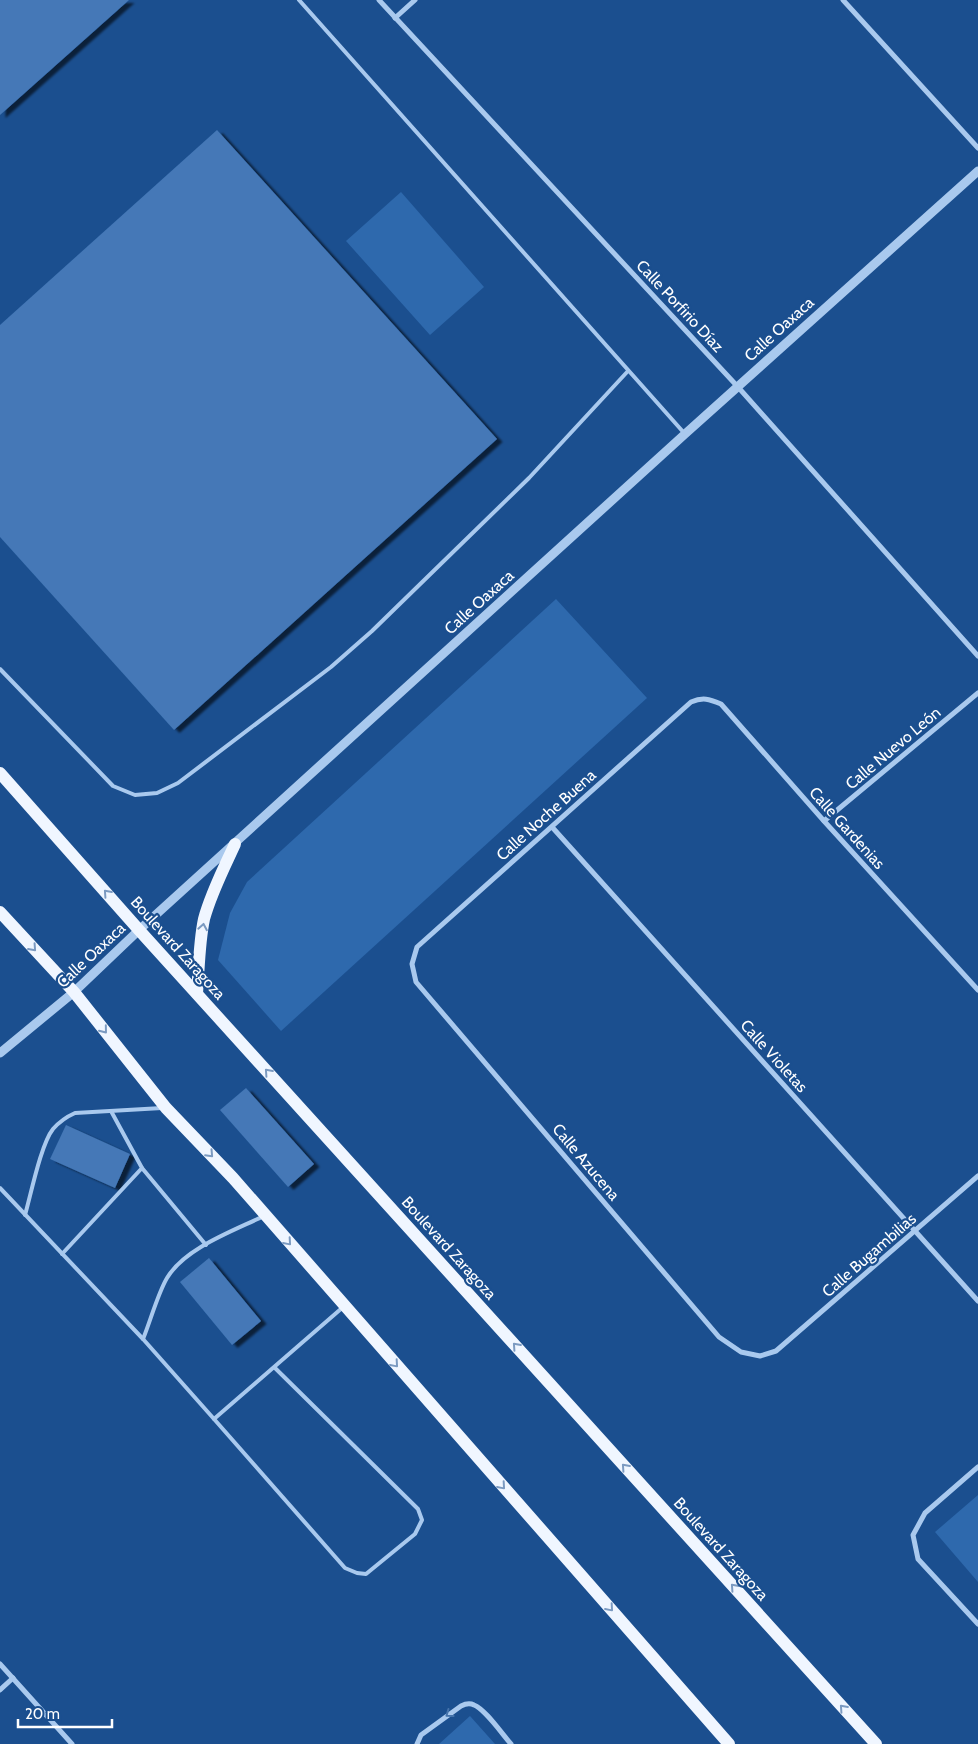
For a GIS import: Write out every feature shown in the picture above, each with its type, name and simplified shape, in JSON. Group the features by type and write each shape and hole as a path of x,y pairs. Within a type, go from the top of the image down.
{"main road":[{"name":"Boulevard Zaragoza","path":"0,773 139,930 876,1744"},
{"path":"197,993 204,919 235,844"},
{"path":"0,912 74,992 166,1108 233,1178 729,1744"}],"street":[{"name":"Calle Porfirio Díaz","path":"380,0 738,386 978,656"},
{"path":"395,18 415,0"},
{"path":"843,0 978,148"},
{"name":"Calle Oaxaca","path":"0,1053 74,992 139,930 685,434 978,171"},
{"name":"Calle Nuevo León","path":"824,821 978,693"},
{"name":"Calle Gardenias","path":"691,702 700,698 709,699 721,704 824,821 978,990"},
{"name":"Calle Noche Buena","path":"417,948 691,702"},
{"name":"Calle Violetas","path":"552,827 978,1301"},
{"name":"Calle Azucena","path":"417,948 412,964 416,982 719,1337 741,1352 760,1356 776,1352"},
{"name":"Calle Bugambilias","path":"776,1352 978,1176"},
{"path":"978,1467 925,1514 913,1535 918,1559 978,1624"},
{"path":"0,1664 72,1744"},
{"path":"0,1690 13,1678"},
{"path":"417,1744 421,1735 466,1704 480,1709 511,1744"}],"lane":[{"path":"299,0 685,434"},
{"path":"0,669 113,786 136,795 157,793 178,783 330,667 372,631 529,478 628,371"},
{"path":"25,1215 44,1148 52,1131 64,1118 75,1113 166,1108"},
{"path":"111,1110 142,1168 206,1245"},
{"path":"62,1254 142,1168"},
{"path":"0,1188 143,1340 345,1568 357,1573 366,1574 415,1534 422,1520 418,1509 275,1368"},
{"path":"143,1340 166,1279 179,1262 206,1245 266,1216"},
{"path":"214,1419 275,1368 344,1306"}],"shaded area":[{"path":"401,192 484,287 430,335 346,241"},
{"path":"556,599 647,698 281,1031 218,960 230,913 247,882"},
{"path":"978,1495 978,1582 935,1532"},
{"path":"470,1716 495,1744 439,1744"}],"building":[{"path":"0,0 129,0 0,115"},
{"path":"217,130 497,439 174,730 0,537 0,325"},
{"path":"246,1088 314,1164 288,1187 220,1110"},
{"path":"66,1125 130,1154 115,1188 50,1159"},
{"path":"209,1258 261,1321 232,1345 180,1282"}]}
